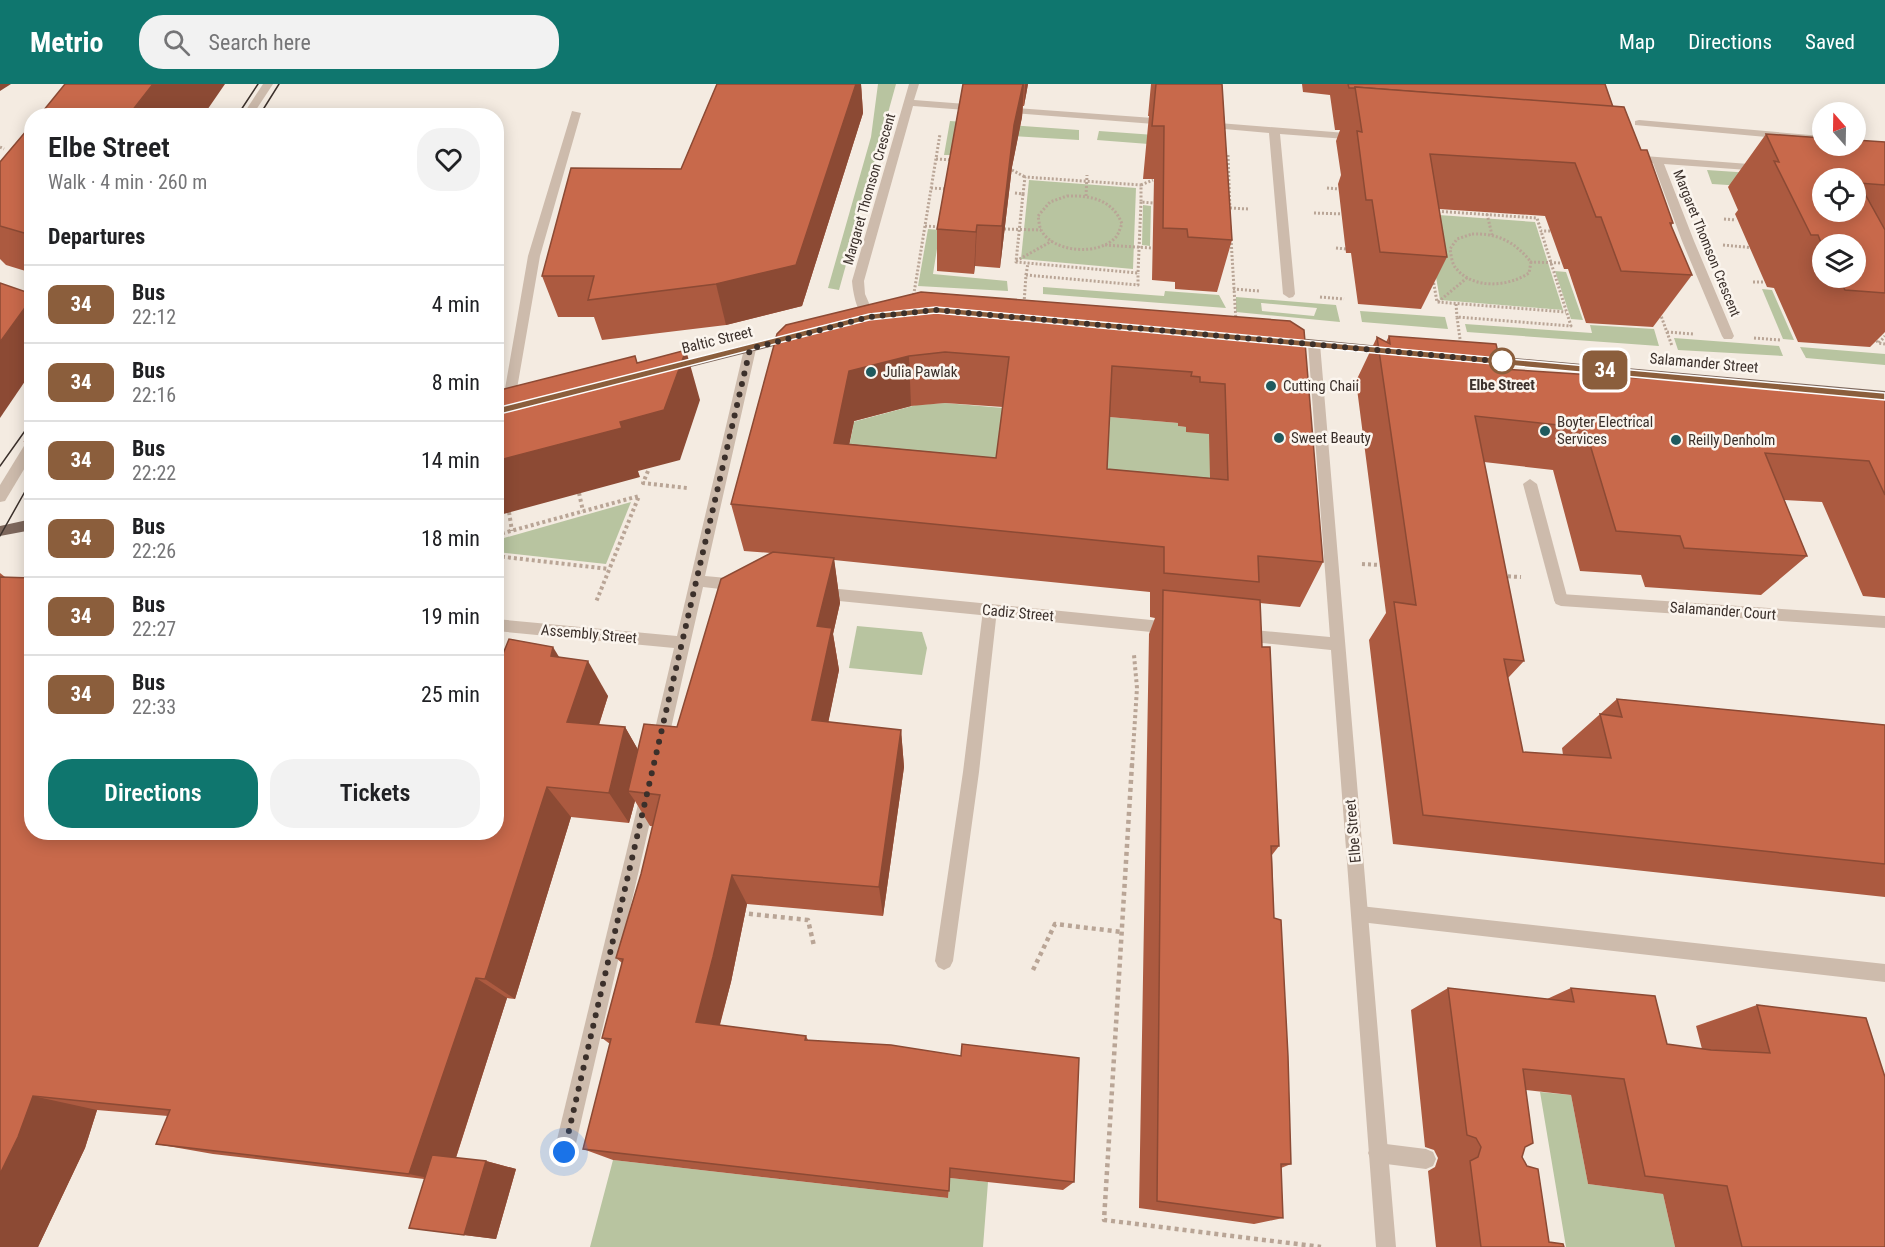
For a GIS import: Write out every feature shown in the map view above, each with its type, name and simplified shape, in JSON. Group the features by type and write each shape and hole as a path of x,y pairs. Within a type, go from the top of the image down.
{"main road":[{"path":"864,319 910,311"},
{"name":"Baltic Street","path":"658,371 804,334"},
{"path":"1237,337 1406,352"},
{"name":"Salamander Street","path":"1463,357 1885,396"},
{"path":"0,531 24,526"}],"street":[{"path":"252,108 268,84"},
{"name":"Margaret Thomson Crescent","path":"864,319 858,281 914,84"},
{"name":"Margaret Thomson Crescent","path":"909,102 1180,123"},
{"path":"508,409 534,256 576,112"},
{"path":"1639,123 1812,138"},
{"path":"1192,124 1374,138"},
{"path":"1274,130 1289,294"},
{"name":"Margaret Thomson Crescent","path":"1617,157 1768,169"},
{"name":"Margaret Thomson Crescent","path":"1658,161 1688,242 1728,336"},
{"name":"Elbe Street","path":"1314,344 1386,1247"},
{"path":"656,759 750,349"},
{"path":"0,497 24,457"},
{"path":"1530,484 1555,580"},
{"name":"Salamander Court","path":"1555,580 1561,600 1885,622"},
{"path":"697,581 756,587"},
{"name":"Cadiz Street","path":"803,592 1190,629"},
{"path":"945,961 990,610"},
{"name":"Assembly Street","path":"504,626 682,643"},
{"path":"1224,633 1338,644"},
{"path":"564,1152 651,783"},
{"path":"1360,914 1885,973"},
{"path":"1378,1153 1426,1159"}],"path":[{"path":"910,311 945,105"},
{"path":"1227,127 1230,220"},
{"path":"936,159 956,160"},
{"path":"1011,170 1024,177 1141,185 1153,180"},
{"path":"1086,196 1087,175"},
{"path":"1016,262 1024,177"},
{"path":"1221,179 1229,179"},
{"path":"1026,275 1138,285 1141,185"},
{"path":"931,188 947,189"},
{"path":"1327,188 1339,189"},
{"path":"1015,193 1023,194"},
{"path":"1104,245 1117,236 1122,228 1121,219 1109,204 1086,196 1067,196 1046,205 1038,216 1041,231 1052,241 1079,249 1104,245 1152,248"},
{"path":"1141,202 1153,203"},
{"path":"1485,205 1492,235"},
{"path":"1431,211 1537,218 1544,214"},
{"path":"1331,214 1346,214"},
{"path":"1457,317 1571,326 1537,218"},
{"path":"1724,219 1736,220"},
{"path":"925,226 945,227"},
{"path":"1004,229 1041,231"},
{"path":"1231,231 1237,337"},
{"path":"1541,231 1556,231"},
{"path":"1467,235 1492,235 1516,245 1530,262 1527,276 1510,284 1489,284 1468,277 1457,269 1451,261 1449,252 1452,243 1467,235"},
{"path":"1016,262 1052,241"},
{"path":"1336,248 1346,249"},
{"path":"1224,252 1231,253"},
{"path":"1016,262 1138,273"},
{"path":"1530,262 1562,263"},
{"path":"1023,307 1028,263"},
{"path":"1432,274 1437,302"},
{"path":"1437,302 1468,277"},
{"path":"1753,282 1765,282"},
{"path":"1437,302 1566,312"},
{"path":"1455,304 1463,357"},
{"path":"1660,312 1682,378"},
{"path":"1873,333 1878,343"},
{"path":"1878,343 1885,336"},
{"path":"1878,343 1885,344"},
{"path":"648,471 644,483 718,491"},
{"path":"579,493 583,511"},
{"path":"504,533 639,496 583,633"},
{"path":"509,512 512,531"},
{"path":"504,557 609,569"},
{"path":"1501,576 1555,580"},
{"path":"1133,624 1137,688 1104,1220 1321,1247"},
{"path":"739,912 808,920 814,946"},
{"path":"1033,970 1055,924 1122,932"}],"green space":[{"path":"878,84 896,84 839,290 828,288 871,137"},
{"path":"950,121 1079,130 1079,140 958,133 953,155 944,155"},
{"path":"1099,131 1224,140 1213,149 1097,140"},
{"path":"1707,170 1812,177 1812,190 1712,184"},
{"path":"1029,180 1136,188 1133,269 1021,259"},
{"path":"1143,205 1151,206 1150,246 1142,245"},
{"path":"1425,214 1535,222 1563,310 1440,300"},
{"path":"928,229 940,230 933,274 1007,281 1008,291 918,286"},
{"path":"1555,271 1566,272 1583,320 1571,319"},
{"path":"1043,287 1164,296 1165,291 1219,295 1226,308 1043,294"},
{"path":"1762,289 1772,290 1794,340 1783,339"},
{"path":"1236,297 1336,305 1340,322 1236,312","holes":["1261,303 1317,308 1314,316 1262,311"]},
{"path":"1360,311 1445,317 1448,329 1362,322"},
{"path":"1465,324 1592,333 1590,325 1654,329 1659,346 1467,332"},
{"path":"1674,338 1779,346 1783,356 1678,350"},
{"path":"1800,347 1885,354 1885,365 1806,358"},
{"path":"945,403 1178,423 1178,426 1186,427 1186,431 1215,429 1211,510 840,491 853,427 849,423 916,405"},
{"path":"631,502 606,564 504,553 504,538"},
{"path":"857,626 922,632 927,648 922,675 849,668"},
{"path":"1540,1092 1571,1095 1588,1184 1663,1194 1675,1247 1566,1247"},
{"path":"613,1160 948,1198 950,1178 988,1182 983,1247 590,1247"}],"building":[{"path":"65,84 153,84 134,108 46,108"},
{"path":"717,84 856,84 796,265 716,284 588,300 594,276 542,276 571,168 681,169"},
{"path":"963,84 1023,84 1014,125 1002,226 977,225 976,232 937,229"},
{"path":"1156,84 1222,84 1232,240 1188,237 1187,229 1163,228 1164,126 1152,126"},
{"path":"1348,84 1605,84 1613,107 1349,88"},
{"path":"1355,87 1624,107 1641,150 1647,150 1673,223 1670,223 1692,275 1621,271 1601,217 1596,217 1575,163 1430,154 1447,257 1380,252 1372,200 1366,200 1357,131 1362,132"},
{"path":"24,134 24,233 0,226 0,162"},
{"path":"1766,134 1812,137 1812,156 1866,156 1866,141 1885,142 1885,185 1866,184 1866,168 1812,168 1812,222 1866,222 1866,196 1885,230 1885,293 1845,290 1844,288 1866,288 1866,234 1811,235 1774,161 1779,162"},
{"path":"0,283 24,291 24,309 0,342"},
{"path":"921,292 1290,321 1304,330 1323,562 1258,556 1259,582 1164,573 1164,547 731,504 777,334 786,325","holes":["945,352 1009,357 996,458 834,443 849,371 909,356","1112,366 1192,372 1191,376 1200,377 1200,382 1225,384 1228,480 1107,469"]},
{"path":"1389,336 1496,344 1502,369 1867,393 1869,396 1885,397 1885,495 1869,461 1765,453 1807,556 1684,548 1680,536 1616,531 1585,428 1475,416 1524,661 1504,659 1523,752 1611,758 1600,714 1622,717 1617,699 1885,725 1885,864 1423,815 1394,602 1416,605 1377,337 1390,344"},
{"path":"686,350 664,410 620,422 622,428 504,459 504,389 635,356 637,363"},
{"path":"773,552 834,558 817,626 832,628 812,720 901,730 879,887 732,875 696,1022 806,1036 805,1040 891,1045 961,1056 962,1044 1079,1058 1074,1182 950,1168 949,1191 583,1149 611,1039 602,1038 623,959 616,958 641,874 660,795 628,791 644,724 677,727 721,579"},
{"path":"0,577 24,578 24,840 504,840 504,651 509,639 553,647 551,656 588,661 567,722 625,727 609,793 547,787 485,979 476,978 409,1174 156,1144 170,1110 33,1096 18,1137 0,1174"},
{"path":"1163,590 1260,600 1262,647 1270,647 1279,846 1271,846 1274,918 1281,920 1291,1164 1281,1164 1283,1218 1157,1201"},
{"path":"1448,988 1574,1002 1571,988 1655,996 1667,1044 1711,1050 1770,1053 1757,1005 1866,1018 1885,1077 1885,1247 1742,1247 1727,1186 1645,1176 1624,1079 1523,1069 1533,1143 1525,1147 1522,1157 1527,1166 1538,1169 1549,1242 1563,1244 1564,1247 1481,1247 1470,1161 1478,1157 1481,1147 1476,1138 1467,1135"},
{"path":"432,1155 486,1161 464,1235 409,1228"}],"tram line":[{"path":"242,108 258,84"},
{"path":"264,108 279,84"},
{"path":"0,466 24,432"},
{"path":"0,536 24,493"}],"bus line":[{"name":"34","path":"504,409 750,349 869,317 936,310 1885,396"}],"place":[{"name":"Elbe Street","path":"1502,361"},
{"name":"Julia Pawlak","path":"871,372"},
{"name":"Cutting Chaii","path":"1271,386"},
{"name":"Boyter Electrical Services","path":"1545,431"},
{"name":"Sweet Beauty","path":"1279,438"},
{"name":"Reilly Denholm","path":"1676,440"}],"route":[{"path":"564,1152 750,349 869,317 936,310 1508,362 1502,361"}]}
